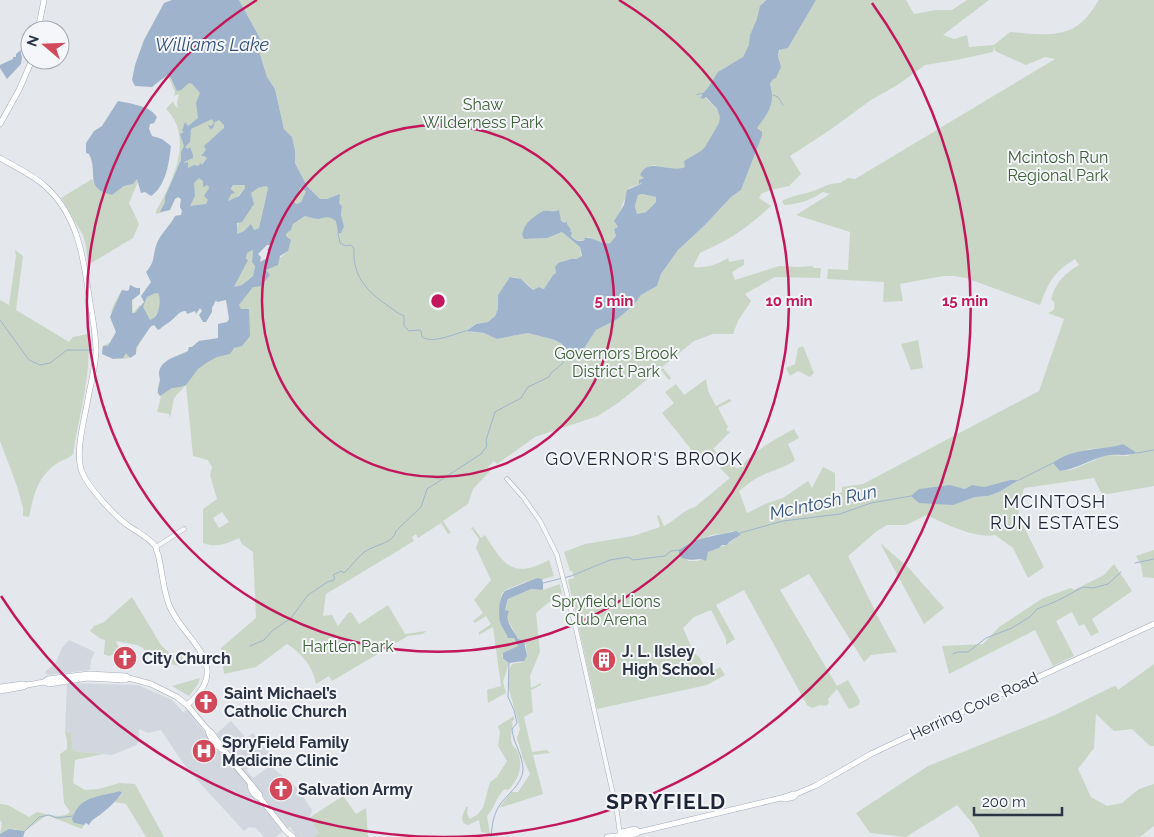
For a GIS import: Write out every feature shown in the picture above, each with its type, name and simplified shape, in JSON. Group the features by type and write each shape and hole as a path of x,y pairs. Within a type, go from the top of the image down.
{"main road":[{"path":"40,20 44,0"},
{"path":"0,124 28,70"},
{"path":"0,158 46,186 64,210 77,233 84,261 96,348 80,449 80,467 88,482 113,511 127,525 156,547 172,612 200,649 205,661 204,685 196,698 187,705"},
{"name":"Herring Cove Road","path":"607,837 620,835 622,832 635,830 639,832 781,798 785,800 794,797 796,794 816,786 894,743 1154,624"},
{"path":"0,691 44,682 49,684 88,678 125,680 129,678 177,696 212,732 257,797 260,798 293,837"},
{"path":"0,687 27,685"},
{"path":"286,831 288,837"}],"street":[{"path":"507,478 540,521 557,555 617,812 620,835"},
{"path":"156,547 184,529"}],"shaded area":[{"path":"69,640 95,652 91,660 90,670 47,675 45,672 56,662 62,648"},
{"path":"67,683 138,685 172,700 183,712 187,710 210,739 231,721 246,738 253,733 269,753 246,770 253,778 270,766 298,789 312,810 309,819 319,833 313,837 297,837 290,827 275,837 264,837 256,828 249,827 244,831 187,769 161,730 148,733 139,729 139,742 137,745 112,755 73,751 71,734 65,732"}],"green space":[{"path":"239,0 766,0 762,3 750,44 743,57 735,63 705,97 722,115 715,136 687,167 678,170 653,165 643,170 640,175 645,178 639,180 642,182 641,184 629,188 615,223 618,227 614,229 616,236 607,243 596,241 589,237 584,238 585,240 576,239 571,235 572,232 570,232 571,230 568,228 566,221 565,223 561,221 558,211 544,211 527,224 522,235 528,239 546,238 562,232 580,247 581,257 558,264 555,267 556,273 544,289 539,287 533,290 523,280 510,277 498,296 498,309 495,316 488,322 475,324 467,330 485,333 497,339 528,333 555,340 562,344 570,355 583,349 596,330 616,320 634,305 641,295 657,286 661,274 678,250 731,197 741,190 762,136 757,128 770,107 772,90 770,84 773,79 780,49 788,48 816,0 906,0 914,14 936,10 952,10 967,0 989,0 943,35 954,39 967,35 969,47 994,45 1010,32 1048,34 1066,31 1085,20 1099,0 1154,0 1154,486 1102,495 1094,478 1024,488 1018,515 1044,567 1028,578 1013,548 995,535 988,536 970,533 927,515 906,525 887,525 877,531 848,556 897,652 871,655 864,662 809,574 780,590 837,686 848,680 860,701 859,705 849,709 837,689 828,699 829,703 826,706 820,705 812,708 807,705 744,590 716,605 735,639 726,645 726,639 711,610 694,617 683,628 694,653 700,658 708,674 720,667 725,675 707,685 597,709 568,580 574,578 564,552 585,544 633,536 660,527 657,516 659,515 664,526 668,524 695,507 730,478 720,468 727,460 738,469 764,446 794,429 799,438 788,444 795,460 756,478 739,491 747,513 783,498 808,481 812,488 823,467 835,473 835,495 842,492 842,487 863,484 1039,391 1064,319 1048,313 1053,311 1055,304 1051,299 1061,279 1079,265 1075,259 1062,268 1053,278 1040,305 966,278 955,276 943,276 900,284 903,301 883,302 884,282 827,279 828,269 848,270 850,232 796,215 830,194 823,192 805,201 784,205 782,201 830,184 840,183 848,178 855,179 1055,59 1045,57 1026,65 995,51 994,46 993,52 925,65 790,156 801,174 789,186 761,194 759,198 771,206 738,233 700,253 693,267 711,266 728,258 729,262 744,259 744,265 732,272 735,280 779,266 812,266 814,268 821,268 820,278 775,277 745,294 751,301 738,321 733,334 713,334 694,341 662,367 671,378 669,380 660,369 618,403 598,416 535,437 497,464 494,461 488,467 491,470 473,489 468,504 443,521 451,533 448,534 441,523 418,538 416,534 412,537 414,541 326,594 323,616 332,615 338,626 348,613 351,612 359,624 388,605 405,634 426,631 423,634 408,636 332,681 329,676 316,684 306,661 287,644 256,667 224,674 221,648 256,618 253,552 242,544 239,538 221,545 203,543 203,509 217,499 210,475 212,467 208,460 193,456 186,385 174,398 170,418 169,414 157,412 161,396 157,393 159,373 161,367 169,359 188,351 189,347 192,347 199,341 218,339 245,295 265,271 288,251 286,234 291,230 293,224 305,216 317,219 331,217 344,226 341,215 342,206 339,203 338,194 327,199 320,199 307,186 295,163 292,137 284,129 275,89 267,77 259,51 262,42","holes":["1123,444 1136,453 1127,456 1107,455 1071,470 1060,471 1088,449 1108,448","1010,480 1018,480 999,492 988,496 975,497 953,505 950,485 965,489 972,486 984,487","222,512 229,522 219,528 213,518","733,531 741,534 728,544 708,552 706,558 697,561 688,561 679,550 693,541 699,541 711,535"]},
{"path":"166,75 192,84 200,93 212,118 225,123 210,183 208,205 178,220 175,216 181,215 182,211 180,207 181,199 178,197 175,199 170,210 156,214 174,174 180,146 175,120 166,109 173,101 178,108 179,94 174,96 175,92 169,78 161,79"},
{"path":"92,179 99,189 112,195 124,186 133,184 134,180 137,179 138,182 129,203 139,224 133,238 88,265 83,235 61,198"},
{"path":"233,185 245,185 245,188 236,198 228,201"},
{"path":"266,186 268,188 259,228 253,230 251,225 244,231 236,234 242,212 251,192"},
{"path":"301,188 306,191 301,202 298,204 292,202 293,198 297,198"},
{"path":"638,195 656,197 656,202 646,212 637,214 635,206"},
{"path":"15,250 23,256 16,310 69,342 73,337 88,334 89,349 87,379 73,454 56,464 44,475 37,487 29,517 23,516 23,508 17,486 0,441 0,300 9,305 16,256"},
{"path":"253,250 252,262 255,266 253,276 242,285 234,287 247,261 247,253"},
{"path":"130,285 140,288 139,293 132,300 133,313 140,305 143,307 147,297 156,293 159,294 159,310 152,320 154,325 142,338 136,354 124,359 115,358 102,354 103,346 111,342 116,332 111,314 113,306 122,290 129,290"},
{"path":"918,340 923,368 911,370 901,344"},
{"path":"803,346 814,373 810,377 798,371 790,376 786,368 795,364 798,348"},
{"path":"706,379 708,391 716,406 729,399 732,401 718,408 728,427 726,430 730,432 713,449 721,456 716,461 706,452 698,458 662,413 674,403 665,392 676,384 684,395"},
{"path":"473,527 481,538 485,535 504,562 518,569 536,566 549,560 554,576 541,580 537,578 503,592 500,607 501,624 509,638 514,638 518,647 502,655 503,660 509,663 503,682 506,693 488,703 487,690 501,686 493,627 479,635 479,632 491,624 486,616 475,623 473,621 483,613 474,600 491,580 476,548 479,539 471,528"},
{"path":"880,543 908,567 944,608 924,624"},
{"path":"1154,550 1154,578 1143,577 1141,565 1136,556"},
{"path":"1114,564 1132,591 1092,619 1099,632 1091,636 1084,624 1079,626 1072,612 1056,621 1074,656 1053,666 1035,630 949,674 942,646 983,644 999,627 1043,598 1071,588 1074,590 1104,575"},
{"path":"560,584 562,596 554,598 536,613 540,652 530,676 531,688 541,683 541,685 531,690 533,712 524,717 532,752 547,750 550,753 533,755 543,794 499,808 511,792 518,792 530,774 517,738 520,729 508,686 508,672 512,664 522,662 527,656 526,645 518,639 505,610 509,598 531,589 543,590"},
{"path":"132,597 161,645 171,655 184,656 179,666 154,663 143,648 116,641 119,648 117,653 109,656 104,654 105,640 90,631 94,626 104,622"},
{"path":"1154,664 1154,746 1150,746 1132,729 1114,731 1096,714 1094,748 1078,769 1091,797 1107,806 1122,803 1139,789 1154,784 1154,826 1140,837 980,837 973,824 957,805 906,837 870,833 856,813 928,766 1055,715 1114,686 1118,690"},
{"path":"200,678 189,696 172,686"},
{"path":"514,716 511,741 517,750 520,761 518,777 508,790 505,789 502,792 487,816 490,834 481,832 479,820 468,825 463,823 462,817 466,807 468,807 467,814 470,819 483,808 490,782 497,777 507,761 498,746 500,732 498,726"},
{"path":"65,732 71,733 73,751 103,754 75,760 73,783 85,790 98,789 120,783 135,784 164,837 146,837 126,804 114,802 122,794 120,791 93,798 84,803 73,816 74,823 84,825 82,829 47,815 25,831 14,829 0,834 2,823 0,820 0,804 8,805 29,817 37,812 62,816 70,812 64,803 60,754 67,749"},
{"path":"343,796 356,814 366,808 368,837 313,837 319,833 309,818"}],"water":[{"name":"Williams Lake","path":"172,0 239,0 262,42 259,51 267,77 275,89 284,129 292,137 295,163 307,186 320,199 340,195 339,203 342,206 341,215 344,226 341,233 338,233 334,219 328,217 317,219 305,216 293,224 291,230 286,234 291,240 288,251 280,256 278,265 266,270 270,275 261,286 253,287 239,305 241,309 249,309 250,336 242,346 234,348 230,354 217,357 198,369 186,385 172,388 160,396 158,391 159,373 163,364 188,351 189,347 192,347 199,341 218,338 218,324 227,322 229,319 226,300 217,302 216,300 206,322 203,322 199,315 202,311 200,308 196,314 195,311 187,314 186,311 182,312 158,330 154,325 151,326 136,348 136,354 130,358 126,353 123,358 113,359 102,354 103,346 108,346 116,332 110,317 122,290 129,290 130,285 140,288 140,294 132,300 132,313 135,313 144,302 141,296 151,282 146,272 153,261 157,243 175,216 181,215 182,211 180,207 181,199 178,197 175,199 170,210 160,212 181,160 181,152 184,146 180,134 184,132 182,131 185,122 188,126 198,118 196,103 200,93 189,83 177,91 171,78 167,75 152,87 135,86 132,80 144,40 164,3","holes":["212,119 214,123 211,126 208,125 210,129 219,120 224,125 224,128 204,146 206,150 201,156 207,158 202,165 201,163 198,166 194,165 188,168 188,162 184,162 193,158 193,155 190,147 188,149 185,147 190,142 191,129","199,178 203,181 203,187 208,185 209,188 204,196 208,200 206,204 190,206 195,196 194,183","233,185 245,185 239,196 228,201 231,194 235,193 231,189","266,186 268,188 259,228 254,230 251,224 244,231 237,234 237,223 242,222 254,204 251,193 258,188","300,188 306,191 301,202 297,204 292,201 293,198 297,198","267,245 271,245 267,250 270,251 268,253 269,257 260,262 261,257 258,254","253,250 252,262 255,266 253,276 242,285 234,287 248,260 246,259 247,253","156,293 159,294 159,309 156,316 150,320 143,307 147,297"]},
{"path":"766,0 816,0 788,48 779,50 778,57 781,67 776,78 770,84 772,97 770,108 757,128 762,132 762,136 741,190 731,197 678,250 661,274 657,286 641,295 634,305 616,320 596,330 583,350 573,356 570,355 562,344 555,340 528,333 497,339 484,333 466,331 476,324 488,322 495,316 498,309 498,295 510,277 521,279 533,290 539,287 544,289 556,273 555,267 558,263 582,256 580,247 562,232 547,238 524,239 522,235 527,223 544,211 559,210 561,221 565,223 567,221 570,232 572,232 571,236 576,240 583,241 585,240 584,238 590,238 603,243 610,243 616,236 614,229 618,227 614,221 624,205 627,190 641,184 642,182 639,184 639,180 644,178 640,175 644,169 654,166 680,169 685,167 684,161 705,147 719,123 720,117 717,109 706,97 703,99 700,97 702,94 696,94 703,93 707,89 718,72 743,57 749,45 750,35 760,6","holes":["638,195 656,197 656,202 646,212 637,214 635,206"]},
{"path":"20,51 20,65 7,79 0,65 16,57 16,54"},
{"path":"118,101 139,106 154,113 157,117 154,123 150,124 149,129 152,136 162,139 171,146 168,167 163,180 156,192 151,196 145,192 141,193 137,179 133,184 124,186 112,195 98,188 93,179 92,161 89,154 86,153 86,143 94,131 102,126"},
{"path":"1123,444 1137,453 1105,456 1060,471 1053,463 1069,454"},
{"path":"1010,480 1019,480 999,492 988,496 975,497 953,505 919,503 911,496 919,489 950,485 965,489 972,485 984,487"},
{"path":"736,531 741,534 727,545 722,545 708,552 706,561 700,559 691,560 679,556 679,550 692,542"},
{"path":"537,578 542,579 543,590 531,589 508,599 505,610 509,611 509,622 518,639 524,641 527,656 524,661 509,663 503,659 503,653 518,646 514,638 508,638 500,622 501,597 505,591"},
{"path":"120,791 122,793 115,802 89,825 86,823 84,825 74,823 72,819 75,811 85,801"},
{"path":"9,829 25,831 23,837 0,837 0,834"}],"waterway":[{"path":"773,95 778,97 783,105"},
{"path":"338,233 340,243 346,246 351,245 354,248 356,269 364,285 377,298 404,316 404,326 409,331 419,330 422,337 427,339 444,338 466,331"},
{"path":"0,320 29,360 40,365 50,363 67,350 95,350"},
{"path":"250,646 264,640 272,631 291,618 308,595 329,581 333,581 335,578 333,575 341,571 344,573 363,553 391,539 396,531 421,507 427,489 481,454 487,446 486,440 495,412 521,398 528,387 549,377 562,364 569,352"},
{"name":"McIntosh Run","path":"1137,453 1154,450"},
{"name":"McIntosh Run","path":"1019,480 1053,463"},
{"name":"McIntosh Run","path":"740,533 783,521 840,514 871,503 911,496"},
{"name":"McIntosh Run","path":"543,583 571,576 610,560 628,557 633,560 665,556 671,551 679,550"},
{"path":"1135,563 1154,559"},
{"path":"953,654 968,652 986,638 1012,628 1031,616 1037,609 1083,587 1093,588 1108,584 1121,572"},
{"name":"McIntosh Run","path":"491,837 493,821 497,810 517,785 523,770 512,729 517,723 508,697 509,663"},
{"path":"25,831 39,817 49,815 57,818 73,816"}],"place":[{"name":"City Church","path":"125,658"},
{"name":"J. L. Ilsley High School","path":"604,660"},
{"name":"Saint Michael’s Catholic Church","path":"206,702"},
{"name":"SpryField Family Medicine Clinic","path":"204,751"},
{"name":"Salvation Army","path":"281,789"}],"district":[{"name":"GOVERNOR'S BROOK","path":"644,458"},
{"name":"MCINTOSH RUN ESTATES","path":"1055,511"},
{"name":"SPRYFIELD","path":"666,801"}],"park label":[{"name":"Shaw Wilderness Park","path":"483,113"},
{"name":"Mcintosh Run Regional Park","path":"1058,166"},
{"name":"Governors Brook District Park","path":"616,362"},
{"name":"Spryfield Lions Club Arena","path":"606,610"},
{"name":"Hartlen Park","path":"348,646"}]}
